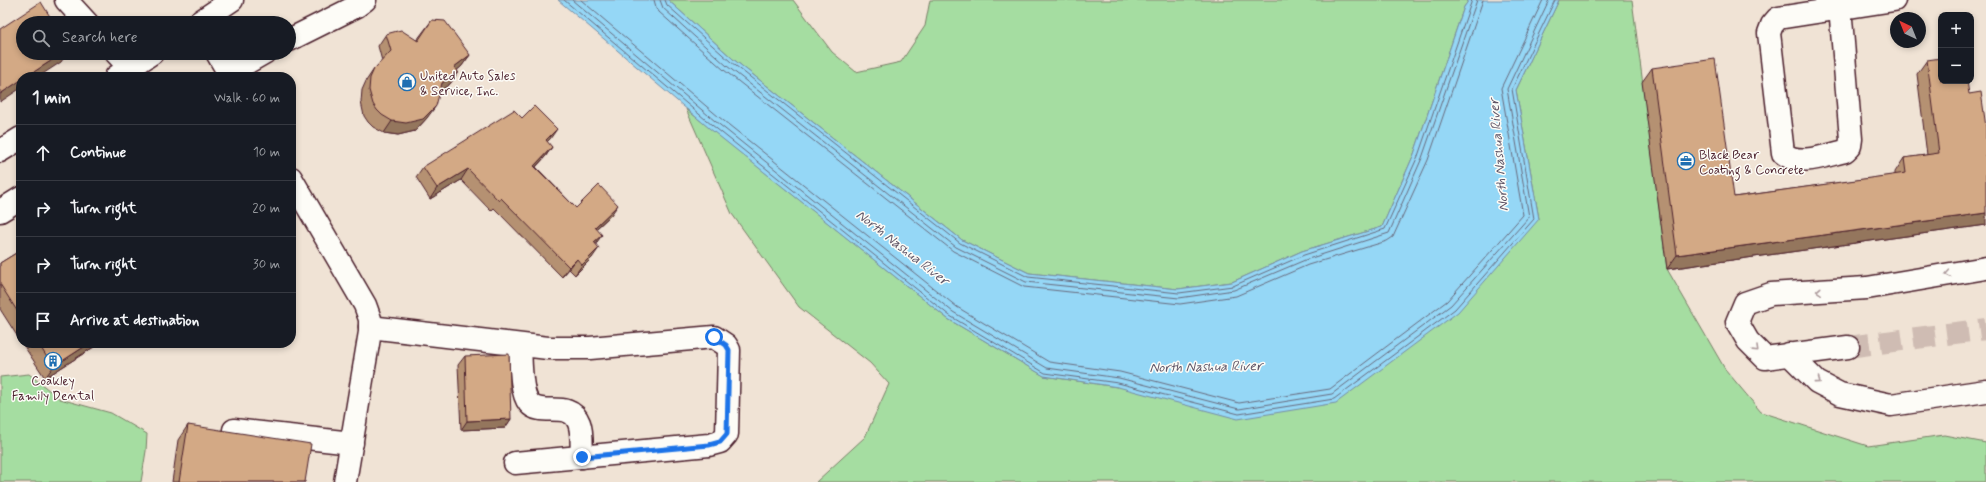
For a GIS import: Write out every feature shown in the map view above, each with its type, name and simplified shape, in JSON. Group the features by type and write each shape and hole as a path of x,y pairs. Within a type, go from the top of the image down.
{"main road":[{"path":"66,0 81,16"},
{"path":"208,16 232,0"},
{"path":"296,36 365,0"},
{"path":"1840,8 1851,139 1850,146 1845,151 1799,160 1789,158 1783,153 1770,29 1778,18 1840,8 1894,0"},
{"path":"120,66 135,60"},
{"path":"221,60 228,72"},
{"path":"235,72 253,60"},
{"path":"296,187 365,305 370,319 370,327 345,482"},
{"path":"0,211 16,201"},
{"path":"1848,347 1765,358 1748,341 1737,322 1745,303 1771,294 1867,288 1986,268"},
{"path":"370,327 520,346 548,348 590,348 714,337 726,345 729,350 727,434 720,442 709,445 515,463"},
{"path":"520,346 524,396 530,404 539,410 552,408 566,410 574,417 579,423 582,457"},
{"path":"1789,354 1817,382 1840,394 1891,405 1986,391"},
{"path":"234,430 352,443"}],"green space":[{"path":"668,0 793,0 832,52 856,72 901,62 925,26 930,0 1469,0 1464,7 1414,154 1382,227 1302,251 1232,282 1178,289 1029,273 962,240 733,59"},
{"path":"1559,0 1632,0 1667,269 1725,369 1761,412 1868,446 1944,435 1986,443 1986,482 816,482 865,437 889,384 870,363 799,307 732,214 686,109 948,319 1044,376 1117,387 1539,219 1516,90"},
{"path":"29,374 60,399 111,413 147,434 141,482 0,482 0,377"}],"water":[{"name":"North Nashua River","path":"558,0 668,0 733,59 962,240 1029,273 1178,289 1232,282 1302,251 1382,227 1414,154 1464,7 1469,0 1559,0 1516,90 1539,219 1458,312 1336,403 1238,419 1118,387 1044,376 948,319 709,128"}],"building":[{"path":"41,2 50,16 20,16"},
{"path":"16,18 16,60 52,60 34,72 16,72 16,83 0,94 0,29"},
{"name":"United Auto Sales & Service, Inc.","path":"432,20 445,21 470,55 454,67 458,72 442,83 436,106 423,119 406,123 392,121 377,110 373,104 369,90 370,78 374,69 391,51 386,34 401,30 418,41"},
{"path":"1938,58 1938,84 1967,84 1969,94 1981,92 1986,127 1986,213 1677,255 1652,68 1715,59 1734,197 1906,173 1904,158 1939,153 1927,60"},
{"path":"534,106 557,129 546,140 552,147 534,166 576,208 599,185 618,205 595,227 602,235 594,242 599,248 582,265 577,259 569,267 501,198 499,201 468,169 437,188 423,167 514,110 522,118"},
{"path":"16,253 16,309 0,284 0,263"},
{"path":"41,348 82,348 53,367"},
{"path":"509,354 511,419 467,421 465,356"},
{"path":"188,425 311,444 305,482 179,482"}],"tunnel":[{"path":"1848,347 1986,329"}],"place":[{"name":"United Auto Sales & Service, Inc.","path":"407,82"},
{"name":"Black Bear Coating & Concrete","path":"1686,161"},
{"name":"Coakley Family Dental","path":"53,361"}],"route":[{"path":"582,457 709,445 720,442 727,434 729,350 726,345 714,337"}]}
